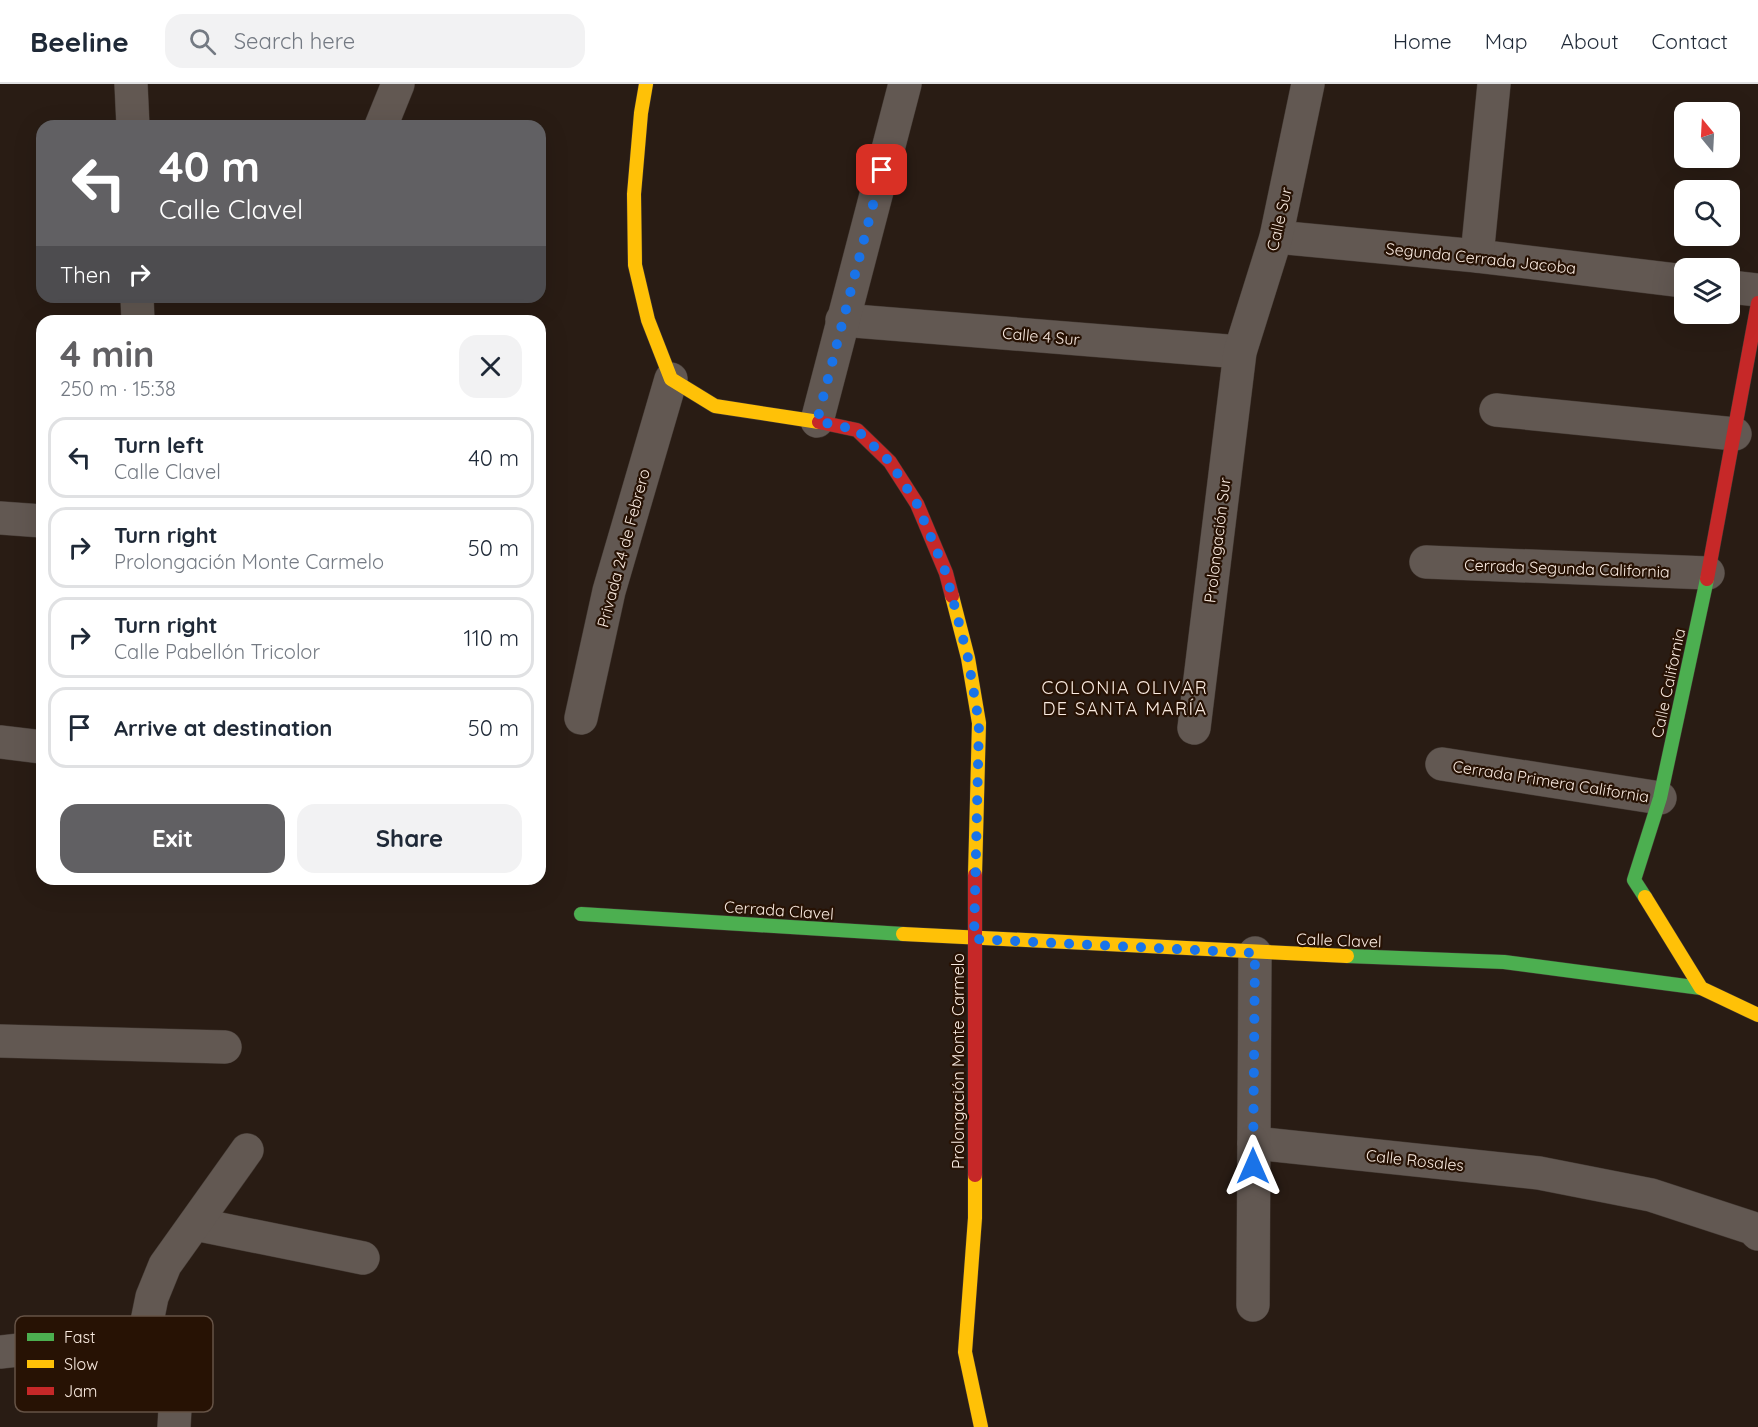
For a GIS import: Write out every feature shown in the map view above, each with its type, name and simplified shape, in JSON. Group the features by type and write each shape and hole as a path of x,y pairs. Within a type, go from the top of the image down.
{"street":[{"path":"131,84 133,120"},
{"path":"383,120 398,84"},
{"path":"646,84 641,113 634,194 635,265 648,320 671,379"},
{"path":"817,421 905,84"},
{"name":"Calle Sur","path":"1240,352 1276,237 1308,84"},
{"path":"1477,256 1494,84"},
{"name":"Segunda Cerrada Jacoba","path":"1276,237 1477,256 1674,280"},
{"path":"1740,288 1758,290"},
{"name":"Calle California","path":"1701,988 1634,880 1660,798 1735,434 1752,368 1758,303"},
{"name":"Calle 4 Sur","path":"842,320 1240,352"},
{"name":"Prolongación Sur","path":"1194,728 1240,352"},
{"name":"Prolongación Monte Carmelo","path":"671,379 715,406 817,421 857,430 890,462 917,504 946,573 968,658 979,723 974,939 975,1218 965,1352 981,1427"},
{"name":"Privada 24 de Febrero","path":"581,718 609,591 671,379"},
{"path":"1496,411 1735,434"},
{"path":"0,518 36,521"},
{"name":"Cerrada Segunda California","path":"1426,562 1708,573"},
{"path":"0,742 36,746"},
{"name":"Cerrada Primera California","path":"1442,764 1660,798"},
{"name":"Cerrada Clavel","path":"581,914 974,939"},
{"name":"Calle Clavel","path":"974,939 1255,953 1504,962 1701,988"},
{"path":"1253,1305 1255,953"},
{"path":"1701,988 1758,1015"},
{"path":"0,1041 225,1047"},
{"name":"Calle Rosales","path":"1254,1143 1539,1173 1651,1195 1752,1228 1758,1234"},
{"path":"148,1316 152,1297 165,1265 247,1150"},
{"path":"195,1224 363,1258"},
{"path":"0,1352 15,1350"},
{"path":"174,1427 175,1412"}],"traffic: fast":[{"path":"1645,897 1634,880 1660,798 1707,579"},
{"path":"581,914 903,934"},
{"path":"1347,956 1504,962 1701,988"}],"traffic: slow":[{"path":"646,84 641,113 634,194 635,265 648,320 671,379 715,406 819,422"},
{"path":"952,596 968,658 979,723 975,875"},
{"path":"1645,897 1701,988 1758,1015"},
{"path":"903,934 1347,956"},
{"path":"975,1175 975,1218 965,1352 981,1427"}],"traffic: jam":[{"path":"1707,579 1758,303"},
{"path":"819,422 857,430 890,462 917,504 946,573 952,596"},
{"path":"975,875 975,1175"}],"district":[{"name":"COLONIA OLIVAR DE SANTA MARÍA","path":"1125,698"}],"route":[{"path":"882,170 817,421 857,430 890,462 917,504 946,573 968,658 979,723 974,939 1255,953 1253,1166"}]}
